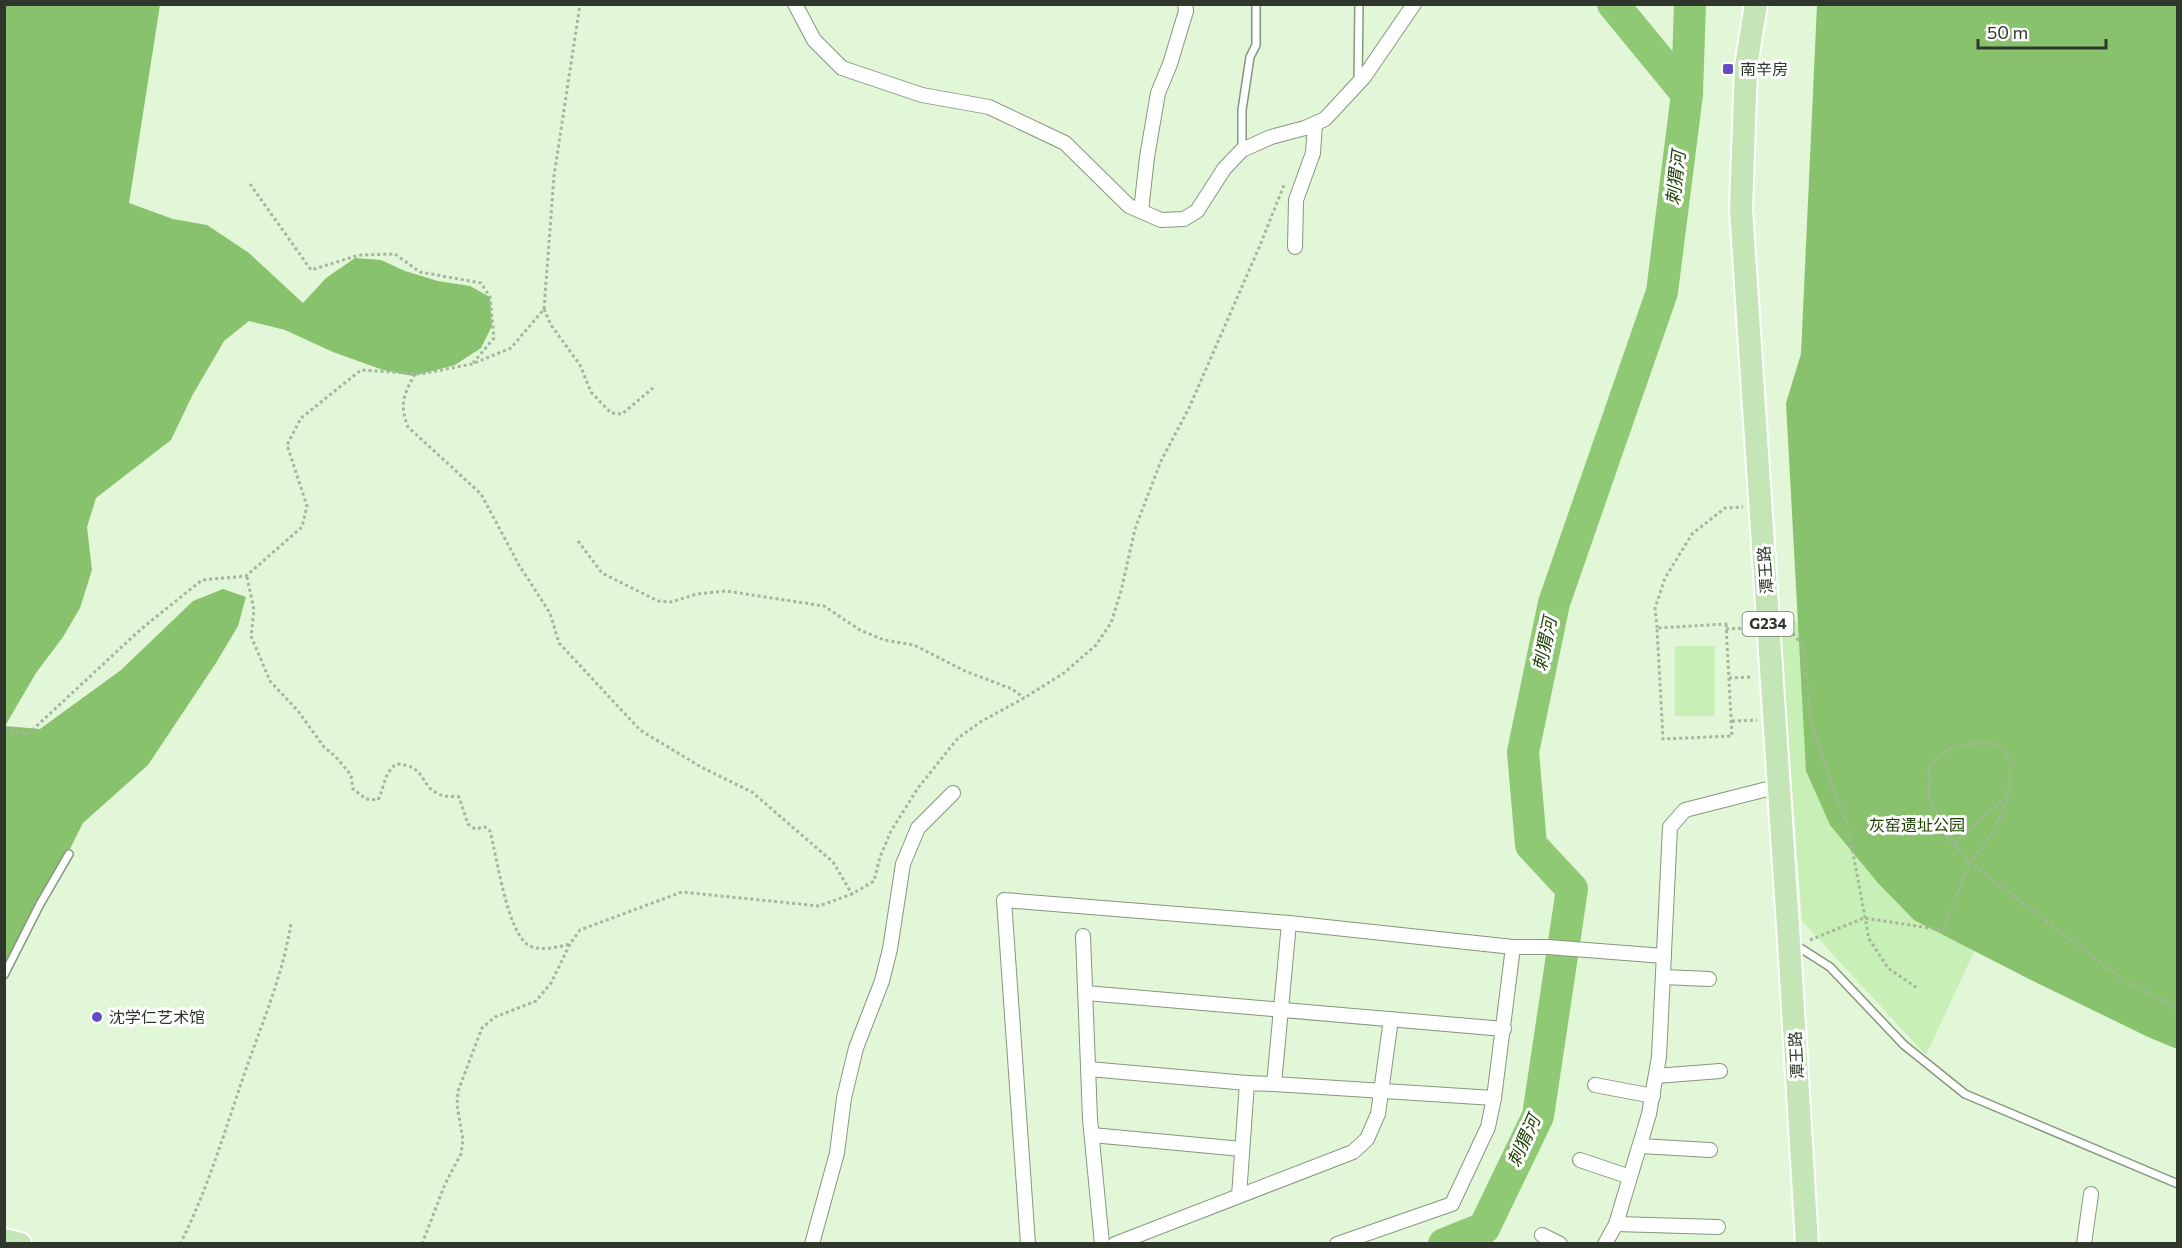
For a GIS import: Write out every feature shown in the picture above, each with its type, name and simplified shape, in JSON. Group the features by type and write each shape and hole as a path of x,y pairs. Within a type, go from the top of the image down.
{"highway":[{"name":"潭王路","path":"1756,4 1746,66 1741,209 1779,786 1794,944 1807,1244"},
{"path":"4,1240 20,1244"}],"street":[{"path":"795,4 814,40 842,68 922,95 989,107 1065,143 1130,206 1161,220 1184,219 1197,211 1224,169 1242,150 1271,137 1325,119 1358,84 1398,30 1414,4"},
{"path":"1141,211 1158,93 1170,64 1186,11 1185,4"},
{"path":"1295,247 1296,200 1313,153 1315,124"},
{"path":"1605,1244 1616,1224 1653,1096 1659,1057 1670,827 1685,810 1779,786"},
{"path":"812,1244 837,1153 844,1098 856,1048 882,981 890,949 903,864 918,828 953,793"},
{"path":"1028,1244 1004,900 1289,923 1514,947 1548,947 1664,956"},
{"path":"1274,1084 1289,923"},
{"path":"1083,936 1092,1135 1102,1244"},
{"path":"1337,1244 1452,1204 1488,1127 1514,947"},
{"path":"1663,977 1709,979"},
{"path":"1086,993 1503,1029"},
{"path":"1115,1244 1353,1152 1367,1139 1378,1114 1391,1019"},
{"path":"1089,1069 1247,1083 1494,1098"},
{"path":"1656,1076 1720,1071"},
{"path":"1239,1196 1247,1083"},
{"path":"1595,1085 1653,1096"},
{"path":"1092,1135 1242,1149"},
{"path":"1640,1146 1710,1150"},
{"path":"1580,1160 1630,1177"},
{"path":"2084,1244 2091,1194"},
{"path":"1616,1224 1718,1227"},
{"path":"1542,1235 1560,1244"}],"lane":[{"path":"1242,150 1242,110 1250,57 1256,45 1256,4"},
{"path":"1358,84 1359,4"},
{"path":"4,975 40,904 69,854"},
{"path":"1794,944 1830,967 1904,1044 1965,1094 2178,1184"}],"path":[{"path":"580,4 554,176 544,309 551,325 580,365 591,392 611,413 622,414 653,388"},
{"path":"422,1244 441,1191 460,1154 463,1140 457,1105 458,1091 482,1028 495,1017 536,1000 551,983 570,944 580,930 682,892 819,906 852,894 874,881 880,856 891,831 918,788 958,738 982,721 1064,673 1096,645 1111,623 1136,529 1161,461 1189,408 1261,243 1280,192 1289,177"},
{"path":"250,184 311,270 359,255 395,254 420,272 481,284 490,297 494,338 472,364"},
{"path":"4,730 28,734 141,629 202,580 246,576 302,527 307,506 287,445 301,418 361,370 415,374 472,364 511,348 544,309"},
{"path":"415,374 403,396 403,414 408,427 481,494 519,565 550,613 559,643 640,730 701,767 752,792 833,862 852,894"},
{"path":"1657,628 1726,624 1732,736 1663,739 1655,608 1665,578 1692,534 1725,508 1761,506"},
{"path":"578,542 602,573 658,601 671,602 697,594 726,591 824,606 860,630 884,640 914,645 965,671 1012,689 1024,698"},
{"path":"246,576 254,610 251,636 270,681 298,711 324,747 351,775 353,789 366,799 378,800 383,790 384,778 389,770 396,764 406,764 418,771 432,789 440,795 459,797 468,824 475,829 485,827 490,831 513,926 528,945 538,948 554,948 570,944"},
{"path":"1768,621 1785,625 1804,647 1810,718 1848,826 1869,939 1888,968 1917,988"},
{"path":"1794,944 1864,918 1943,930 1970,862 1994,830 2008,798 2011,760 2002,748 1994,744 1956,746 1938,757 1929,768 1929,798 1948,836 1970,862 2123,980 2178,1009"},
{"path":"1954,843 2008,793"},
{"path":"180,1244 209,1178 270,1003 291,923"}],"green space":[{"path":"5,5 160,5 129,203 173,219 207,225 249,253 303,303 326,278 355,258 381,260 405,271 438,281 470,286 490,297 492,326 481,348 455,365 413,376 383,370 333,352 285,330 249,321 224,341 192,396 171,440 96,498 87,527 92,570 80,608 63,637 36,673 5,726"},
{"name":"灰窑遗址公园","path":"1817,5 2177,5 2177,1049 2029,979 1914,920 1878,883 1830,825 1806,771 1786,403 1801,354"},
{"path":"223,589 246,597 238,626 148,765 83,823 5,978 5,726 40,729 121,670 193,601"},
{"name":"灰窑遗址公园","path":"1779,611 1805,627 1986,926 1926,1055 1802,921"},
{"path":"1675,646 1715,646 1715,716 1675,716"}],"waterway":[{"path":"1613,4 1687,94"},
{"name":"刺猬河","path":"1444,1244 1484,1228 1538,1116 1572,889 1531,845 1523,752 1554,603 1662,292 1687,94 1690,4"}],"place":[{"name":"南辛房","path":"1728,69"},
{"name":"沈学仁艺术馆","path":"97,1017"}]}
